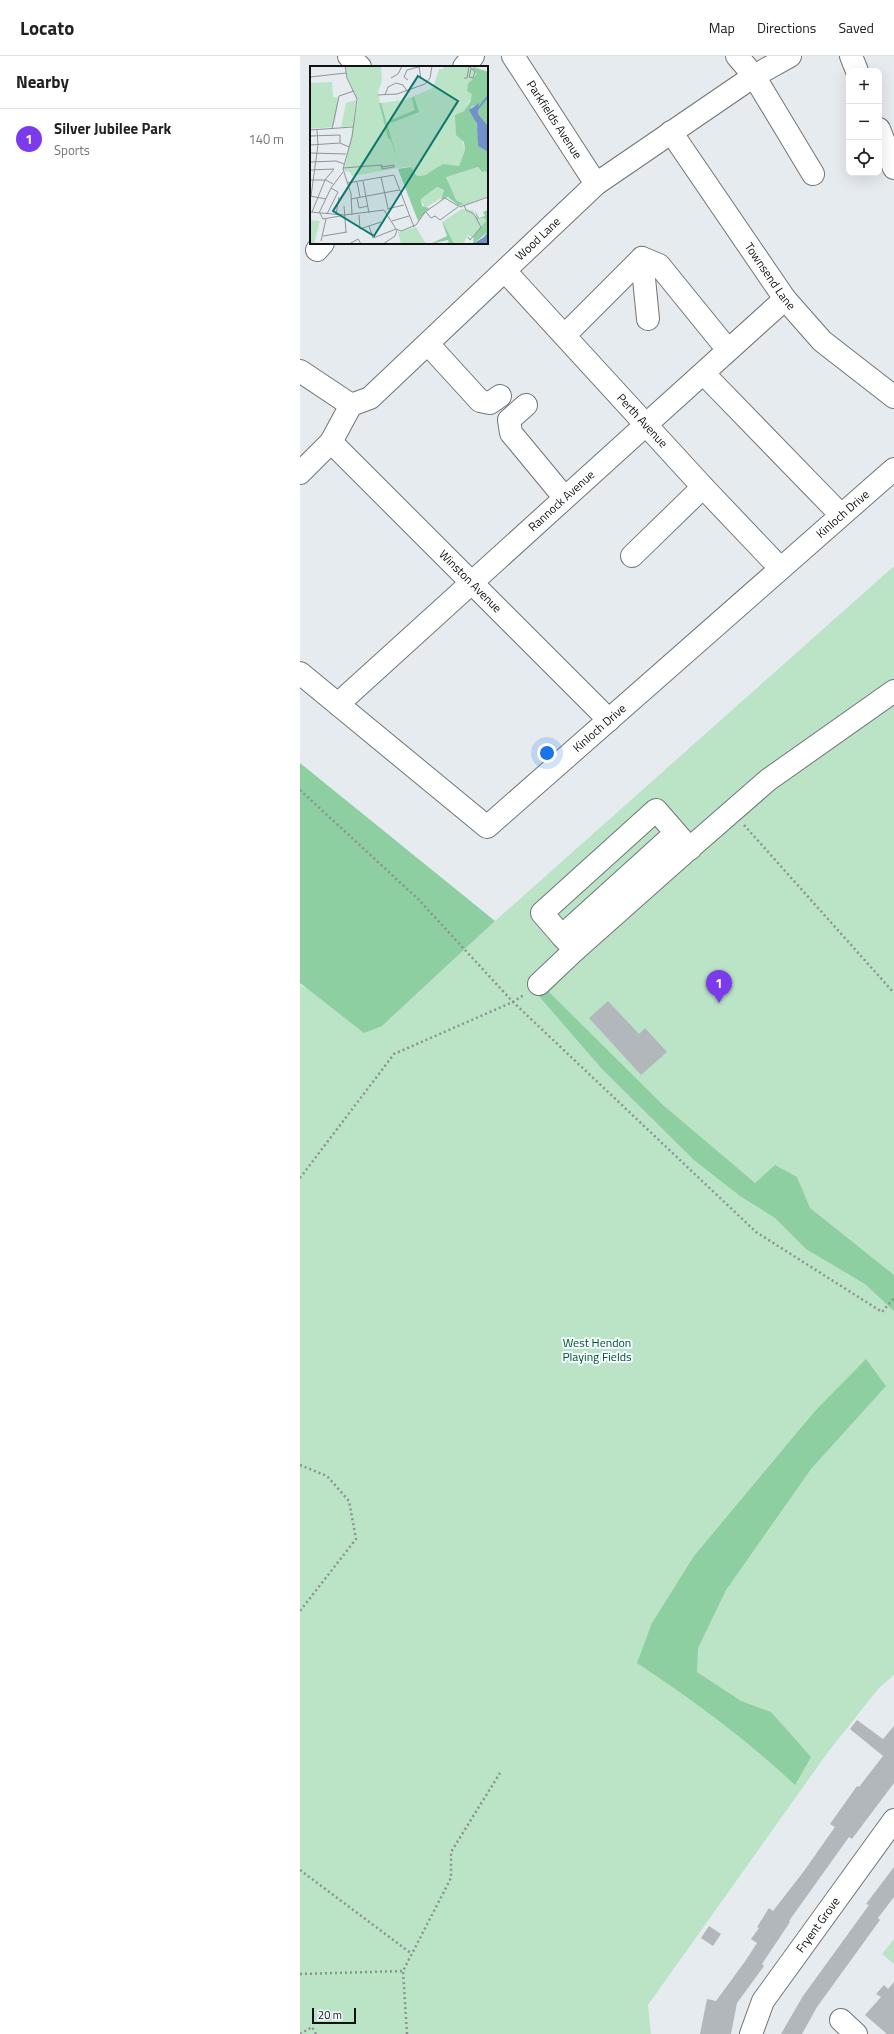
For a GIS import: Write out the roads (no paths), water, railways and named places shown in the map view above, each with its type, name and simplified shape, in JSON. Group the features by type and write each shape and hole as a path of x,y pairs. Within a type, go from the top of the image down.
{"street":[{"path":"349,56 359,66"},
{"path":"465,66 473,56"},
{"name":"Parkfields Avenue","path":"513,56 596,184"},
{"path":"736,56 754,76 813,174"},
{"name":"Wood Lane","path":"350,405 370,398 596,184 754,76 790,56"},
{"path":"851,56 856,68"},
{"name":"Townsend Lane","path":"671,132 785,299 822,341 894,398"},
{"path":"882,137 894,168"},
{"path":"642,258 648,319"},
{"path":"564,334 642,258"},
{"path":"642,258 659,265 728,350"},
{"name":"Perth Avenue","path":"505,271 646,423 703,487 780,568"},
{"name":"Rannock Avenue","path":"338,704 564,497 646,423 704,374 728,350 785,299"},
{"path":"428,344 480,401 490,403 500,396"},
{"path":"300,371 350,405 331,442 300,474"},
{"path":"704,374 841,515"},
{"path":"526,405 509,420 511,433 564,497"},
{"name":"Winston Avenue","path":"331,442 609,720"},
{"name":"Kinloch Drive","path":"300,673 487,827 894,469"},
{"path":"632,556 703,487"},
{"path":"686,852 768,780 894,692"},
{"path":"569,943 542,913 656,810 686,852"},
{"path":"539,984 569,943 668,840 686,852"},
{"name":"Fryent Grove","path":"751,2034 763,2002 894,1820"}],"place":[{"name":"Silver Jubilee Park","path":"719,1003"}],"park label":[{"name":"West Hendon Playing Fields","path":"597,1350"}]}
